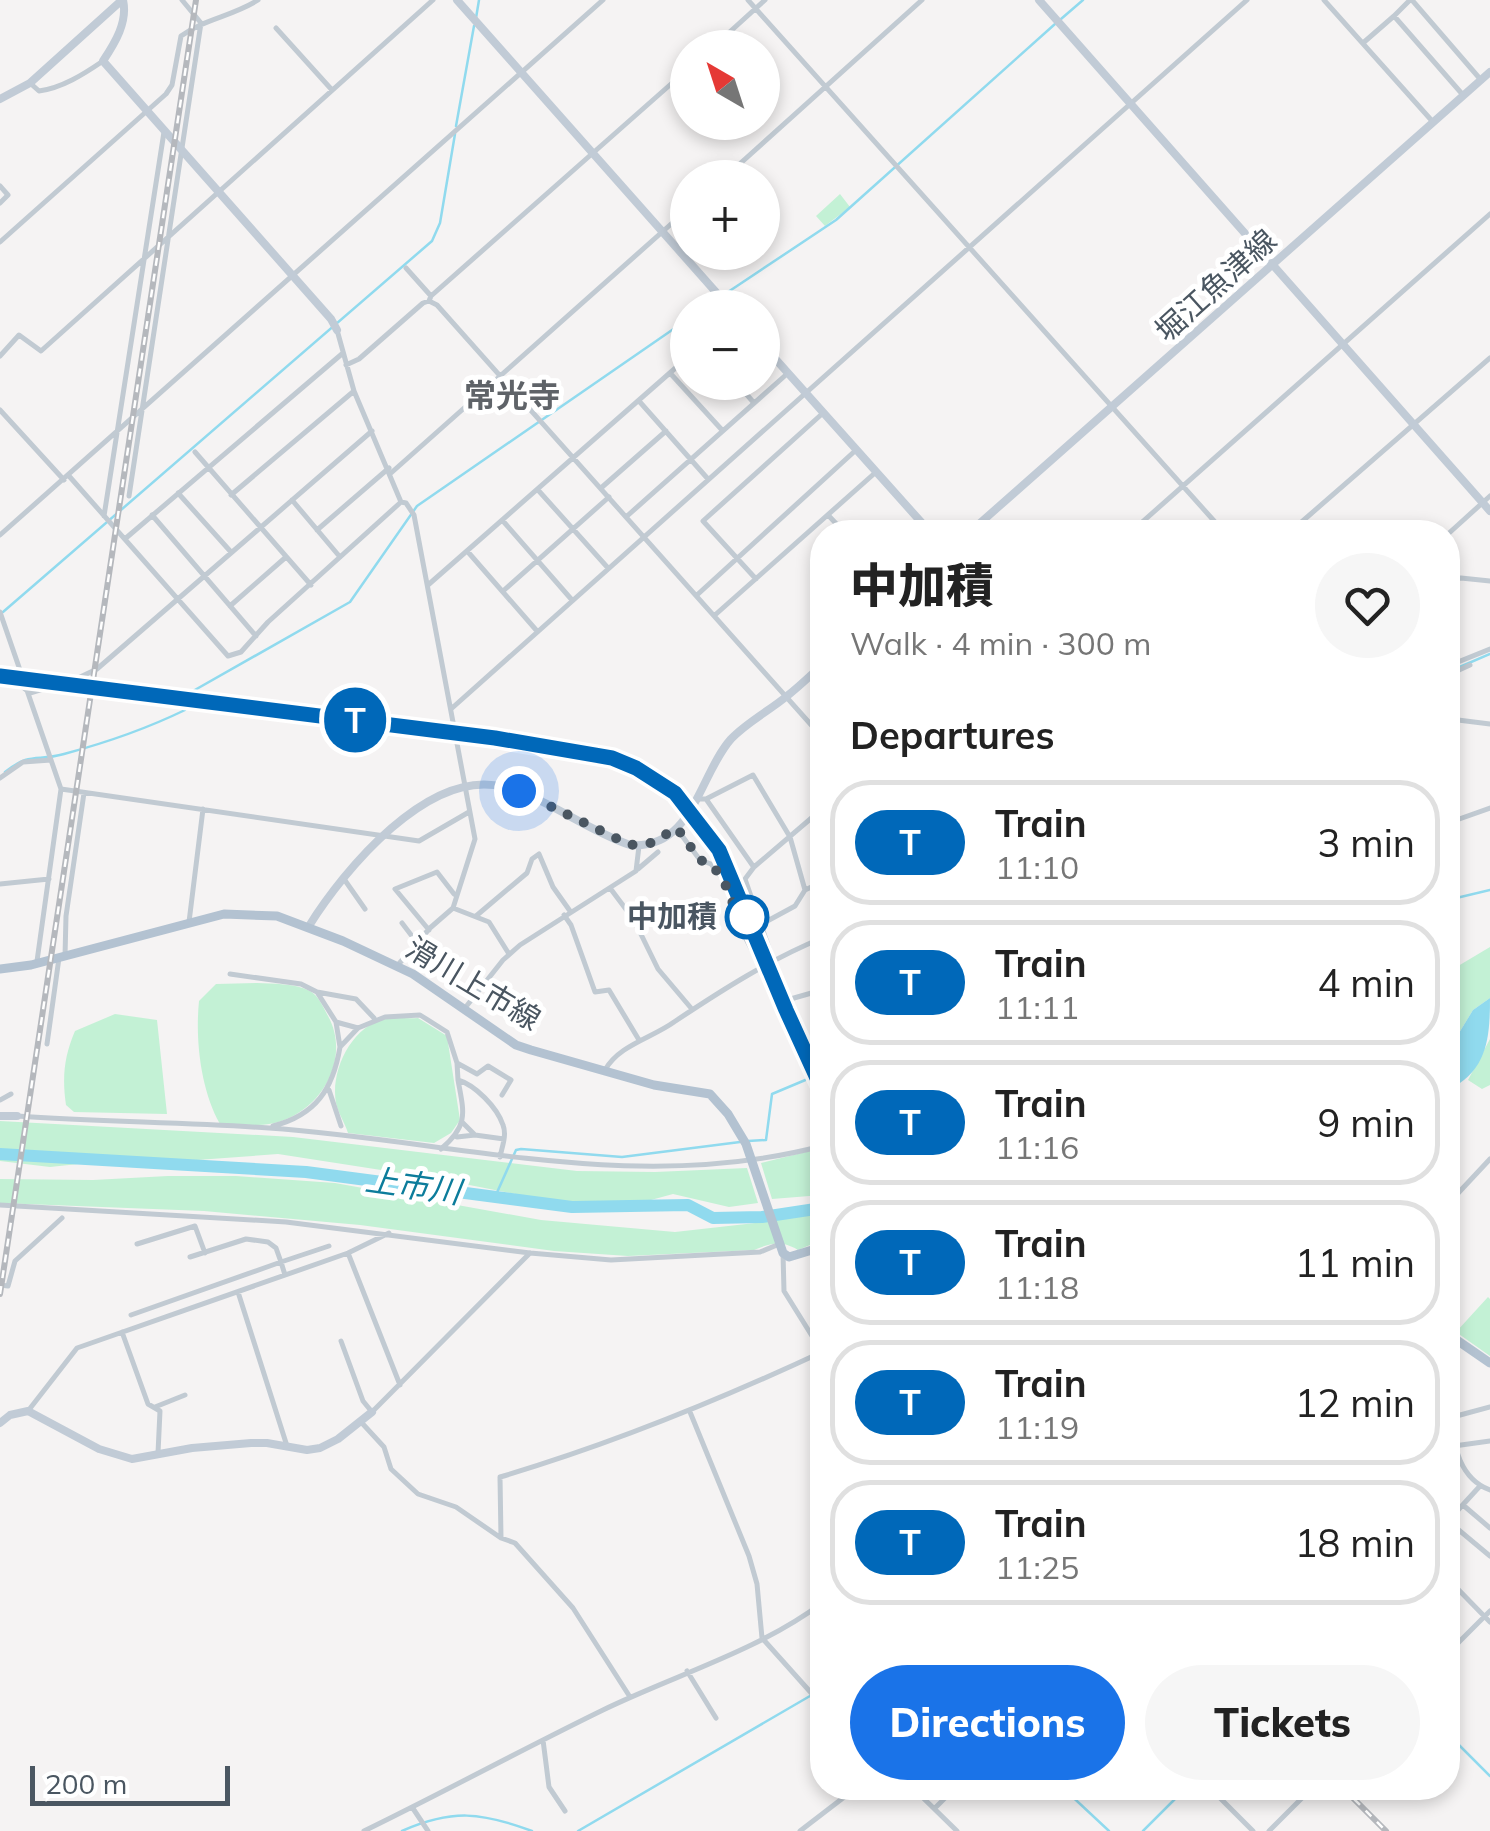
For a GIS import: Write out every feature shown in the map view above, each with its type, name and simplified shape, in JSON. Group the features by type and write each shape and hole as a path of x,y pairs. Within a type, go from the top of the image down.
{"main road":[{"name":"滑川上市線","path":"0,968 36,964 224,914 258,913 309,926 397,966 516,1045 654,1085 710,1094 740,1132 780,1249"},
{"path":"780,1249 789,1257 810,1252"},
{"path":"1460,1342 1490,1362"}],"street":[{"path":"0,99 30,83 123,0 126,8 116,43 103,61 50,89 39,91 30,83"},
{"path":"129,496 201,23 183,0"},
{"path":"0,242 166,94 172,85 181,36 201,23 240,11 258,0"},
{"path":"0,356 19,335 42,351 433,0"},
{"path":"457,0 714,290"},
{"path":"0,534 603,0"},
{"path":"748,0 1213,520"},
{"path":"732,30 766,0"},
{"path":"744,160 922,0"},
{"path":"1039,0 1486,499 1490,511"},
{"path":"451,708 1246,0"},
{"path":"1324,0 1433,122"},
{"path":"1363,43 1411,0 1482,80"},
{"path":"1394,16 1464,96"},
{"path":"276,28 332,90"},
{"path":"103,61 331,319 354,392 401,502 414,515 475,839 454,908 397,966"},
{"name":"堀江魚津線","path":"984,520 1490,72"},
{"path":"346,365 358,360 430,299 670,85"},
{"path":"104,516 164,132"},
{"path":"0,186 8,195 0,202"},
{"path":"1146,520 1490,214"},
{"path":"316,530 501,376 670,225"},
{"path":"406,268 810,723"},
{"path":"0,342 7,348"},
{"path":"126,538 343,352"},
{"path":"1304,520 1490,358"},
{"path":"780,363 919,520"},
{"path":"428,585 670,372"},
{"path":"626,517 788,372"},
{"path":"231,495 354,392"},
{"path":"639,400 708,479"},
{"path":"695,400 722,431"},
{"path":"0,410 126,538 228,656 241,652 401,502"},
{"path":"756,579 703,522 823,413"},
{"path":"76,679 97,669 372,431"},
{"path":"601,488 666,431"},
{"path":"697,595 856,450"},
{"path":"195,452 311,586"},
{"path":"822,520 876,472"},
{"path":"538,490 608,568"},
{"path":"178,492 231,552"},
{"path":"503,591 608,497"},
{"path":"1460,523 1486,499"},
{"path":"292,500 340,557"},
{"path":"152,515 256,636"},
{"path":"828,515 833,520"},
{"path":"503,521 572,600"},
{"path":"715,615 810,531"},
{"path":"468,552 537,631"},
{"path":"230,606 286,556"},
{"path":"1460,578 1490,581"},
{"path":"0,612 61,789 36,964"},
{"path":"1460,661 1490,649"},
{"path":"1460,670 1470,665"},
{"path":"309,926 342,876 385,836 426,803 465,786 498,785 519,791 617,841 639,846 666,837 702,799 734,736 810,676"},
{"path":"0,681 19,684 24,692 30,693 64,690"},
{"path":"1460,720 1490,724"},
{"path":"0,778 23,762 51,760"},
{"path":"702,799 752,775 790,837 805,890"},
{"path":"61,789 419,841 470,812"},
{"path":"46,1044 84,793"},
{"path":"702,799 754,867"},
{"path":"1460,819 1490,808"},
{"path":"189,922 203,809"},
{"path":"810,820 745,879 787,1000 810,993"},
{"path":"677,828 700,860 711,864 723,879 736,911 735,918 762,969"},
{"path":"636,871 639,846"},
{"path":"464,1009 509,954 636,871 658,852"},
{"path":"476,916 527,873 539,854 567,913 594,992 609,990 640,1040"},
{"path":"429,930 395,888 436,872 455,895"},
{"path":"342,876 365,909"},
{"path":"0,884 49,879"},
{"path":"610,888 634,920 658,969 692,1008"},
{"path":"760,925 795,906 810,888"},
{"path":"454,908 488,922 509,954"},
{"path":"402,924 418,944"},
{"path":"605,1070 609,1062 640,1040 736,980 810,944"},
{"path":"230,974 302,984 317,992 356,999 375,1019"},
{"path":"317,992 336,1022 340,1048 329,1090 341,1126"},
{"path":"340,1048 358,1028 375,1019 400,1014 420,1015 447,1032 457,1063 464,1112 454,1137 440,1150"},
{"path":"336,1022 358,1028"},
{"path":"457,1063 477,1074 488,1066 511,1080 502,1094"},
{"path":"458,1080 470,1084 503,1124 500,1157"},
{"path":"268,1128 299,1116 329,1090"},
{"path":"0,1100 11,1094"},
{"path":"0,1116 268,1128 568,1165 643,1166 752,1159 810,1148"},
{"path":"462,1122 475,1135"},
{"path":"454,1137 504,1138"},
{"path":"1460,1191 1490,1159"},
{"path":"0,1205 286,1222 530,1254 611,1260 780,1249 784,1290 810,1332"},
{"path":"0,1284 8,1286 14,1261 62,1218"},
{"path":"137,1244 194,1226 205,1252"},
{"path":"0,1422 28,1410 77,1348 348,1253 389,1233"},
{"path":"190,1257 254,1238 276,1248 285,1275"},
{"path":"131,1315 328,1246"},
{"path":"348,1253 400,1385"},
{"path":"28,1410 111,1454 132,1459 267,1442 288,1449 320,1448 372,1412 530,1254"},
{"path":"238,1292 288,1449"},
{"path":"122,1332 148,1404 160,1412 158,1454"},
{"path":"341,1341 363,1401 372,1412"},
{"path":"501,1538 500,1477 607,1445 810,1357"},
{"path":"154,1407 185,1396"},
{"path":"1460,1415 1490,1408"},
{"path":"690,1412 749,1556 757,1584 762,1638 810,1692"},
{"path":"361,1422 384,1447 391,1470 418,1494 456,1506 515,1544 573,1608 630,1697"},
{"path":"1460,1445 1490,1440"},
{"path":"1460,1458 1480,1486 1490,1490"},
{"path":"1460,1508 1480,1486"},
{"path":"1463,1505 1490,1528"},
{"path":"1460,1531 1490,1556"},
{"path":"1460,1590 1488,1616 1460,1642"},
{"path":"364,1831 630,1697 810,1612"},
{"path":"688,1671 716,1718"},
{"path":"543,1740 549,1786 566,1812"},
{"path":"800,1831 840,1800"},
{"path":"926,1800 958,1831"},
{"path":"935,1808 943,1800"},
{"path":"1222,1800 1253,1831"},
{"path":"1269,1831 1300,1800"},
{"path":"412,1807 428,1831"}],"green space":[{"path":"840,194 850,207 825,226 816,216"},
{"path":"1490,947 1490,998 1473,1010 1460,1031 1460,965"},
{"path":"216,984 298,987 316,996 334,1031 335,1060 324,1088 289,1118 264,1125 220,1124 201,1065 199,1001"},
{"path":"115,1014 157,1020 167,1114 74,1112 66,1105 65,1067 75,1031"},
{"path":"389,1018 418,1018 447,1036 460,1120 451,1133 434,1143 348,1133 337,1107 335,1090 346,1051 373,1023"},
{"path":"1490,1039 1490,1085 1482,1089 1468,1080"},
{"path":"0,1121 293,1137 577,1171 747,1168 758,1203 729,1207 673,1194 607,1212 439,1179 278,1154 197,1160 135,1158 50,1167 0,1161"},
{"path":"810,1151 810,1196 772,1199 761,1163"},
{"path":"236,1176 335,1183 541,1220 675,1232 810,1213 810,1245 798,1250 776,1244 754,1250 628,1256 204,1211 0,1203 0,1179"},
{"path":"1488,1297 1490,1356 1460,1335 1460,1328"}],"water":[{"path":"1490,998 1484,1052 1460,1083 1460,1031 1473,1010"}],"waterway":[{"path":"476,18 479,0"},
{"path":"1061,19 1083,0"},
{"path":"731,290 836,220 1055,24"},
{"path":"456,126 474,26"},
{"path":"3,612 432,241 440,223 455,134"},
{"path":"5,772 28,759 95,745 185,710 186,695 350,602 417,506 670,331"},
{"path":"1460,667 1490,654"},
{"path":"1460,897 1490,890"},
{"path":"748,1141 766,1140 772,1094 810,1078"},
{"path":"495,1197 516,1150 622,1157 740,1142"},
{"name":"上市川","path":"0,1154 306,1172 572,1207 688,1205 713,1218 762,1217 810,1210"},
{"path":"578,1831 810,1696"},
{"path":"1460,1746 1490,1776"},
{"path":"1076,1800 1109,1831"},
{"path":"1143,1831 1174,1800"},
{"path":"402,1831 452,1816 482,1817 532,1831"}],"railway":[{"path":"0,1294 196,0"},
{"path":"0,676 495,738 612,758 636,768 675,793 719,850 810,1063"},
{"path":"1355,1800 1386,1831"}],"train":[{"name":"T","path":"0,676 495,738 612,758 636,768 675,793 719,850 810,1063"}],"place":[{"name":"中加積","path":"747,917"}],"district":[{"name":"常光寺","path":"512,396"}],"route":[{"path":"519,791 630,845 651,843 677,828 700,860 711,864 723,879 736,911 735,918 747,917"}]}
